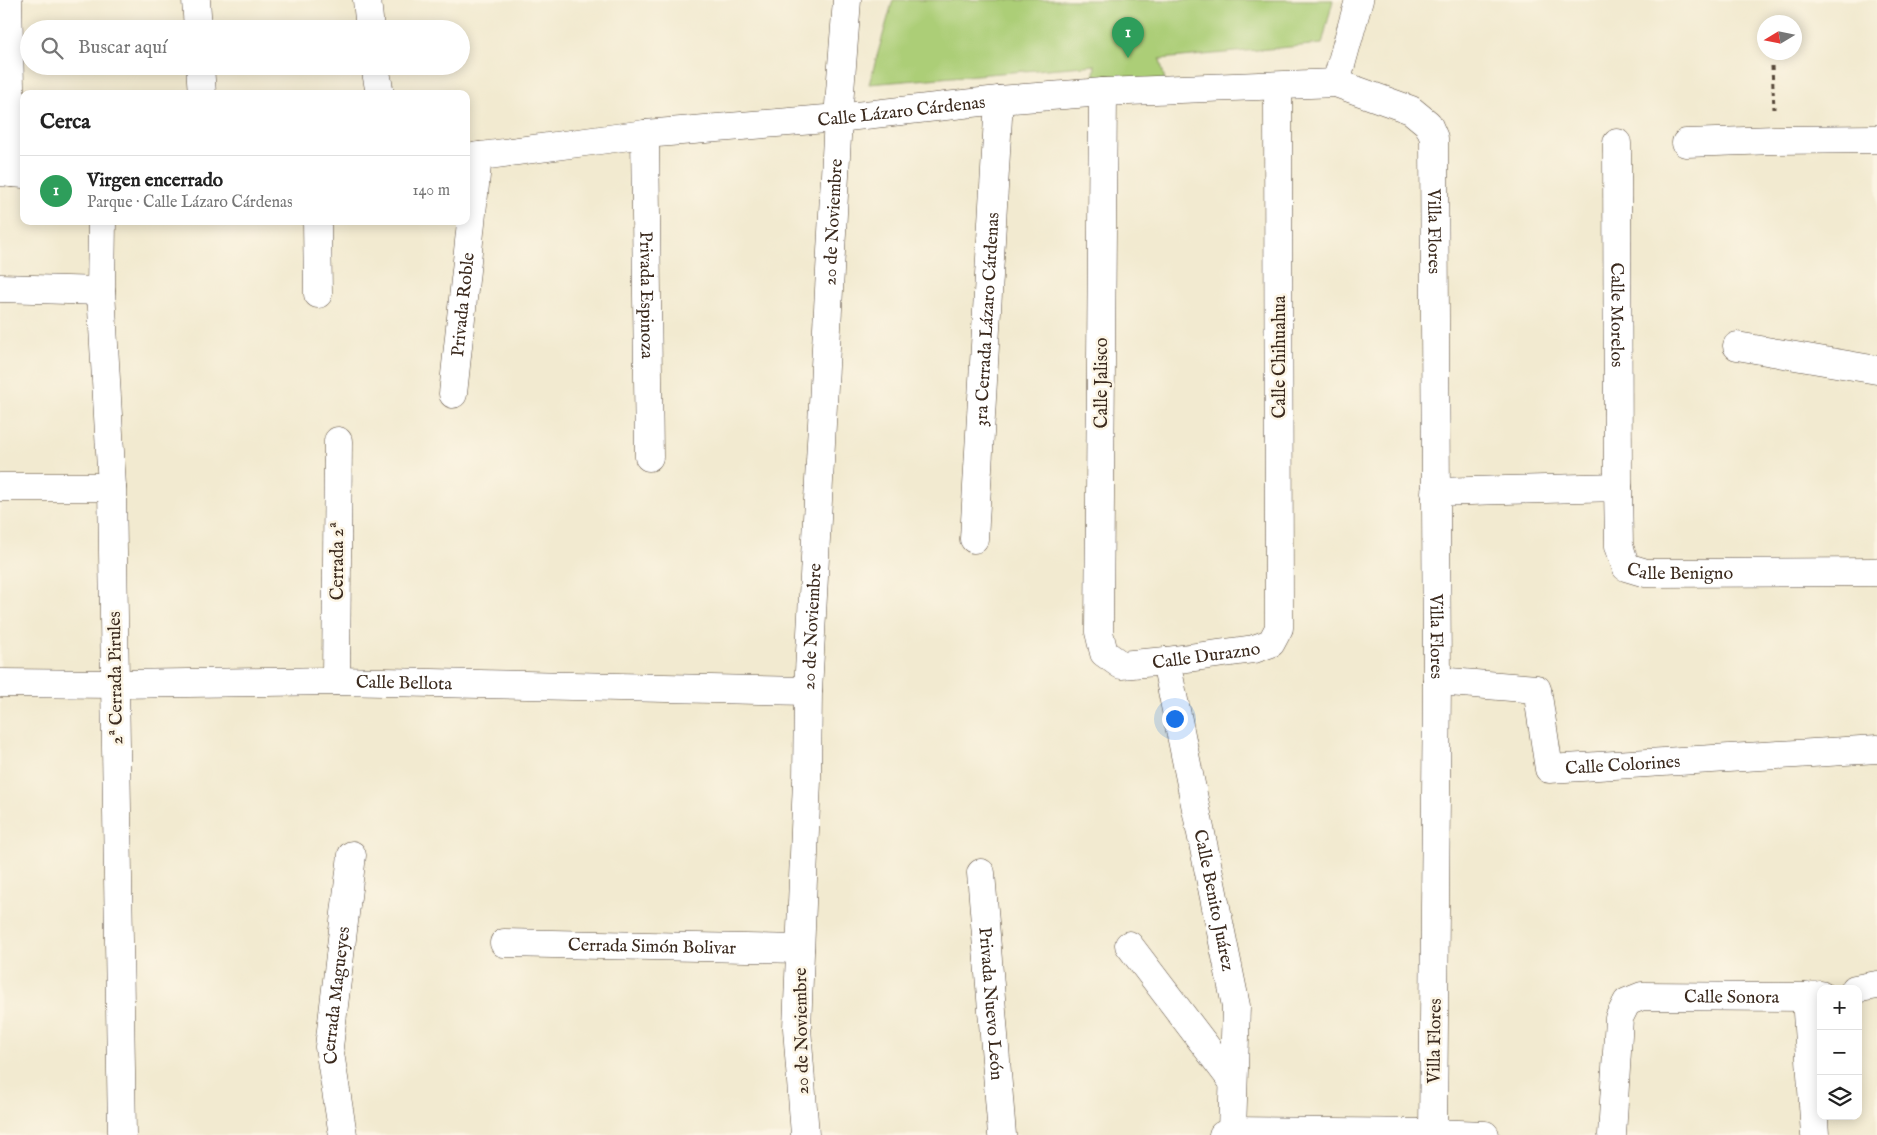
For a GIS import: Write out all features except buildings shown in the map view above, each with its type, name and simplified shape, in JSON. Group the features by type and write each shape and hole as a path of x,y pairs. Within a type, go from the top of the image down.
{"street":[{"path":"8,0 12,173"},
{"path":"196,0 197,20"},
{"path":"367,0 369,20"},
{"name":"20 de Noviembre","path":"805,1135 797,1028 807,780 808,691 838,118 847,0"},
{"path":"1336,83 1360,0"},
{"path":"201,75 202,90"},
{"path":"377,75 379,90"},
{"name":"Calle Lázaro Cárdenas","path":"472,157 645,134 838,118 999,100 1103,92 1336,83"},
{"name":"Villa Flores","path":"1336,83 1411,110 1428,124 1434,138 1437,681 1433,1134"},
{"name":"Calle Chihuahua","path":"1278,86 1279,628"},
{"name":"Calle Jalisco","path":"1103,92 1099,632 1104,653 1121,664"},
{"name":"3ra Cerrada Lázaro Cárdenas","path":"974,539 999,100"},
{"name":"Privada Espinoza","path":"645,134 648,457"},
{"path":"1686,143 1877,139"},
{"name":"Calle Morelos","path":"1618,143 1618,487"},
{"name":"Privada Roble","path":"470,182 472,157"},
{"name":"2ª Cerrada Pirules","path":"102,225 101,291 112,487 122,1135"},
{"path":"317,225 318,294"},
{"name":"Privada Roble","path":"453,394 467,225"},
{"path":"0,288 101,291"},
{"path":"1737,346 1877,370"},
{"name":"Cerrada 2ª","path":"336,681 338,441"},
{"path":"0,486 112,487"},
{"path":"1435,492 1618,487"},
{"name":"Calle Benigno","path":"1618,487 1619,546 1626,567 1646,573 1877,572"},
{"name":"Calle Durazno","path":"1121,664 1166,661 1254,649 1271,643 1279,628"},
{"name":"Calle Benito Juárez","path":"1166,661 1236,1006 1233,1082 1227,1133"},
{"name":"Calle Bellota","path":"0,683 115,684 336,681 808,691"},
{"name":"Calle Colorines","path":"1437,681 1537,689 1549,769 1877,749"},
{"name":"Cerrada Magueyes","path":"343,1135 329,1047 352,855"},
{"name":"Privada Nuevo León","path":"981,873 1002,1135"},
{"name":"Cerrada Simón Bolivar","path":"504,943 800,949"},
{"path":"1129,945 1233,1082"},
{"path":"1862,988 1877,985"},
{"name":"Calle Sonora","path":"1612,1135 1619,1018 1627,1002 1642,996 1813,996"},
{"path":"1813,996 1815,1135"},
{"path":"1227,1133 1485,1135"}],"path":[{"path":"1772,66 1775,140"}],"green space":[{"path":"893,0 1333,0 1322,44 1160,59 1166,85 1092,91 1095,65 869,84"}],"place":[{"name":"Virgen encerrado","path":"1128,58"}]}
